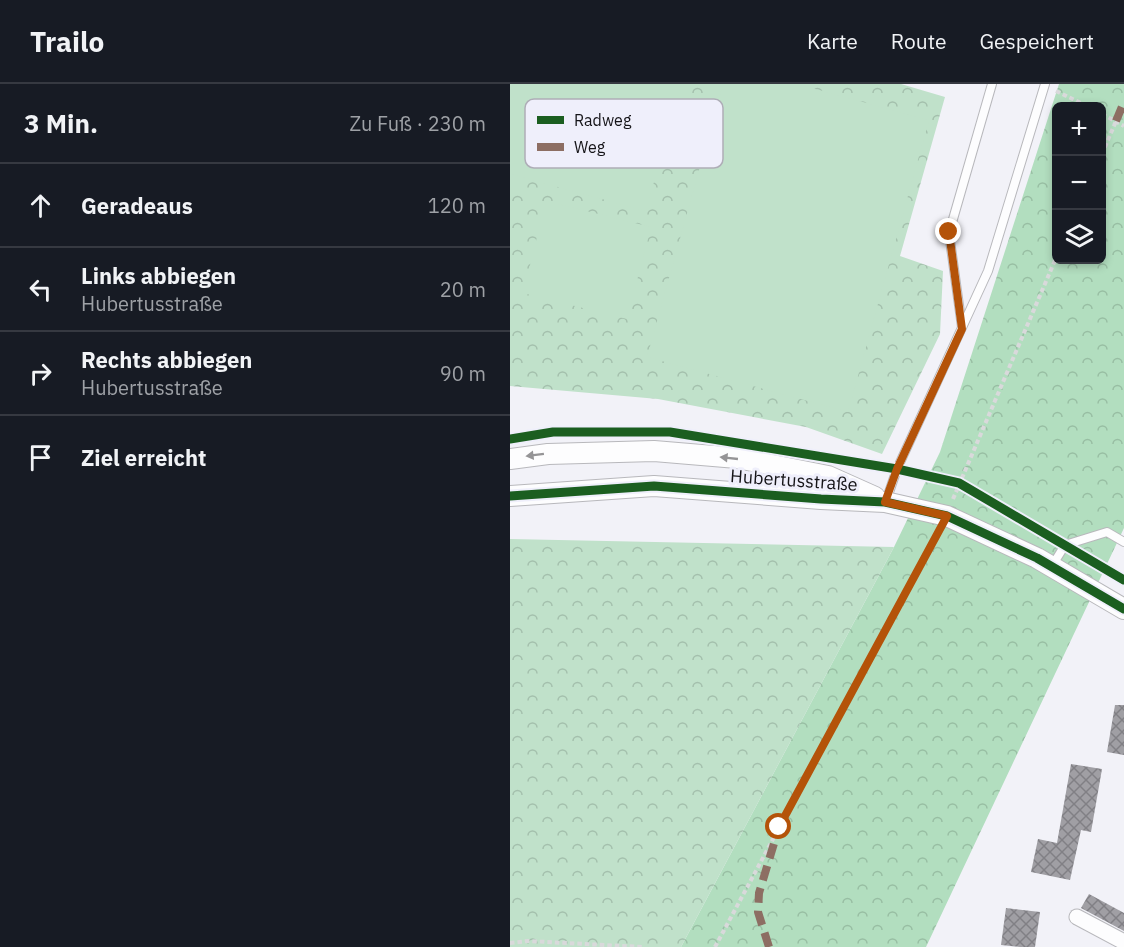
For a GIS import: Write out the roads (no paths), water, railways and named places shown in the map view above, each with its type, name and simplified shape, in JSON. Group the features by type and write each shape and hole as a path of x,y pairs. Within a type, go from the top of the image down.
{"street":[{"name":"Hubertusstraße","path":"510,459 548,454 654,451 737,458 828,476 885,502"},
{"name":"Hubertusstraße","path":"510,496 654,486 885,502 947,516 1037,558 1124,609"},
{"path":"1077,917 1124,942"}],"lane":[{"path":"962,329 949,232 992,84"},
{"path":"885,502 897,469 988,271 1045,84"},
{"path":"1052,567 1065,545 1107,532 1124,542"}]}
